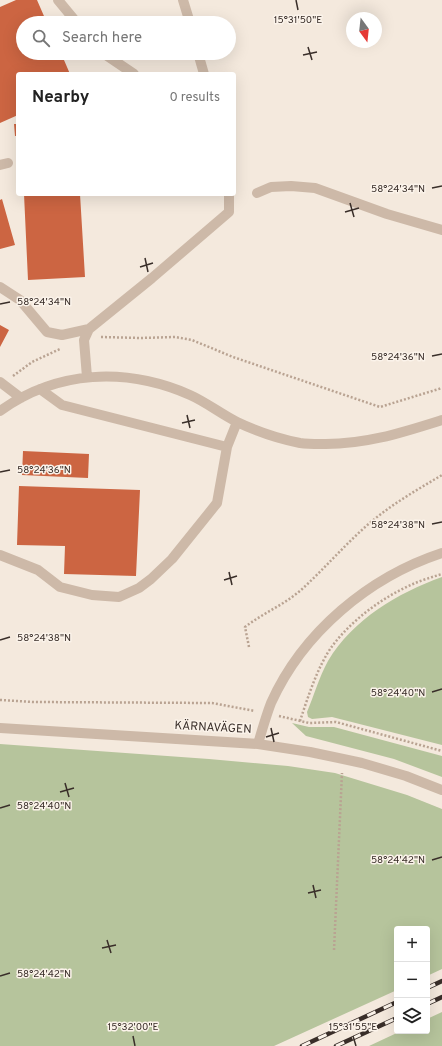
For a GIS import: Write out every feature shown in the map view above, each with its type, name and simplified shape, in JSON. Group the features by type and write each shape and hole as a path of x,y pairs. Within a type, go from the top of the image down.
{"street":[{"path":"58,0 71,16"},
{"path":"183,0 188,16"},
{"path":"113,60 131,72"},
{"path":"200,60 203,72"},
{"path":"257,193 271,187 291,186 315,188 387,214 442,230"},
{"path":"0,288 20,300 47,332 62,335 88,328 152,278 230,212 229,196"},
{"path":"87,377 84,340 88,328"},
{"path":"0,411 20,398 40,389 63,382 87,377 126,377 161,384 191,395 237,422 271,436 301,443 330,444 363,442 393,436 442,420"},
{"path":"2,383 20,398"},
{"path":"40,389 62,405 227,447"},
{"path":"0,555 38,570 60,586 92,595 119,598 139,588 172,559 217,503 227,447 237,422"},
{"path":"258,744 267,713 288,671 318,633 354,599 375,584 400,570 442,553"},
{"name":"KÄRNAVÄGEN","path":"0,728 258,744 310,752 362,763 406,776 442,790"}],"path":[{"path":"84,340 102,336 140,338 175,337 192,340 233,357 380,407 442,388"},
{"path":"2,383 32,362 61,348"},
{"path":"249,647 245,627 278,607 300,590 364,527 400,500 442,475"},
{"path":"300,721 310,692 333,645 351,625 376,604 413,584 442,574"},
{"path":"0,700 34,702 212,703 310,723 336,722 442,751"},
{"path":"334,950 343,759"}],"green space":[{"path":"442,577 442,745 332,717 312,719 308,717 307,712 325,667 338,646 350,632 363,620 393,600 425,583"},
{"path":"292,723 309,727 334,727 442,756 442,777 394,759 306,736"},
{"path":"0,744 288,766 335,773 407,795 442,809 442,969 430,975 430,926 394,926 394,991 274,1046 0,1046"},
{"path":"442,1012 442,1046 369,1046 395,1034 430,1034 430,1018"}],"building":[{"path":"16,0 37,0 44,16 16,16 16,60 64,60 69,72 16,72 16,116 0,123 0,7"},
{"path":"14,124 16,124 16,136"},
{"path":"24,196 80,196 85,277 28,280"},
{"path":"2,199 15,245 0,249 0,200"},
{"path":"0,325 9,330 0,347"},
{"path":"23,451 89,454 88,478 22,475"},
{"path":"19,486 140,490 136,576 64,574 65,546 17,545"}],"railway":[{"path":"430,987 442,981"},
{"path":"430,1003 442,997"},
{"path":"302,1046 394,1003"},
{"path":"336,1046 394,1019"}]}
